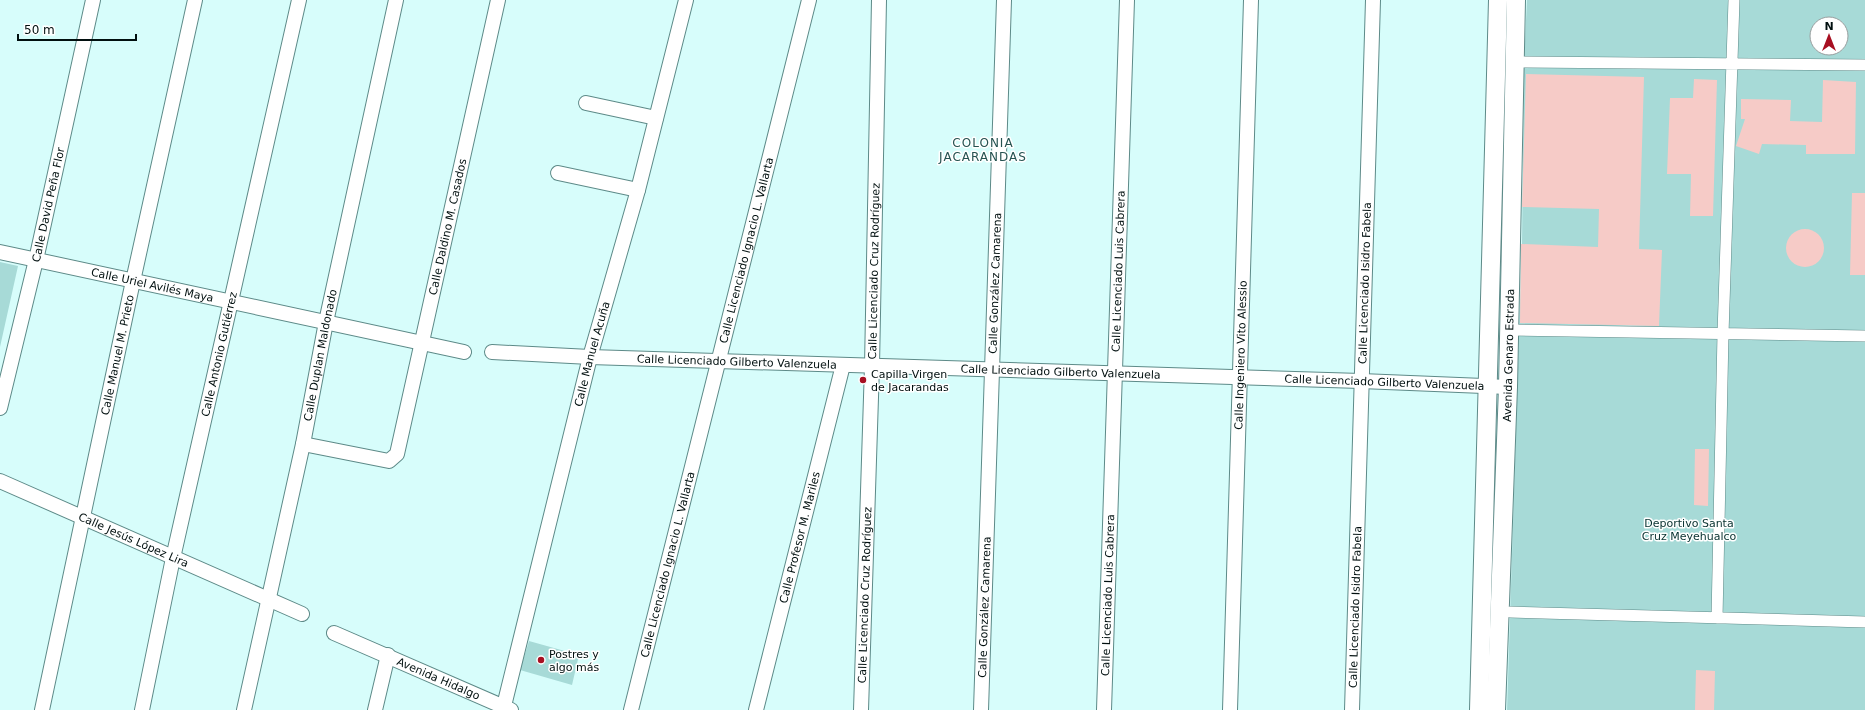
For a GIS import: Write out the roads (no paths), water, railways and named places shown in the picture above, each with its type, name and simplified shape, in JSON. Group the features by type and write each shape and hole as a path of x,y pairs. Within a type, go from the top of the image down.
{"street":[{"name":"Calle David Peña Flor","path":"0,408 36,260 93,0"},
{"name":"Calle Manuel M. Prieto","path":"42,710 133,281 195,0"},
{"name":"Calle Antonio Gutiérrez","path":"142,710 173,558 299,0"},
{"name":"Calle Duplan Maldonado","path":"244,710 303,444 326,322 396,0"},
{"name":"Calle Daldino M. Casados","path":"303,444 389,461 397,454 498,0"},
{"name":"Calle Manuel Acuña","path":"506,709 590,357 638,190 686,0"},
{"name":"Calle Licenciado Ignacio L. Vallarta","path":"631,710 717,361 809,0"},
{"name":"Calle Licenciado Cruz Rodríguez","path":"861,710 872,366 879,0"},
{"name":"Calle González Camarena","path":"981,710 1004,0"},
{"name":"Calle Licenciado Luis Cabrera","path":"1104,710 1127,0"},
{"name":"Calle Ingeniero Vito Alessio","path":"1230,710 1251,0"},
{"name":"Calle Licenciado Isidro Fabela","path":"1352,710 1373,0"},
{"name":"Avenida Genaro Estrada","path":"1479,710 1498,0"},
{"name":"Avenida Genaro Estrada","path":"1496,710 1508,387 1516,0"},
{"path":"1717,618 1723,334 1734,0"},
{"path":"1515,62 1865,65"},
{"path":"586,103 656,118"},
{"path":"558,173 638,190"},
{"name":"Calle Uriel Avilés Maya","path":"0,252 464,352"},
{"path":"1509,330 1865,336"},
{"name":"Calle Licenciado Gilberto Valenzuela","path":"492,352 590,357 1239,377 1508,387"},
{"name":"Calle Profesor M. Mariles","path":"756,710 842,365"},
{"name":"Calle Jesús López Lira","path":"0,481 302,614"},
{"path":"1510,612 1865,622"},
{"name":"Avenida Hidalgo","path":"334,633 388,655 506,709"},
{"path":"375,710 388,655"}],"place":[{"name":"Capilla Virgen de Jacarandas","path":"863,380"},
{"name":"Postres y algo más","path":"541,660"}],"district":[{"name":"COLONIA JACARANDAS","path":"983,150"}],"park label":[{"name":"Deportivo Santa Cruz Meyehualco","path":"1689,529"}]}
